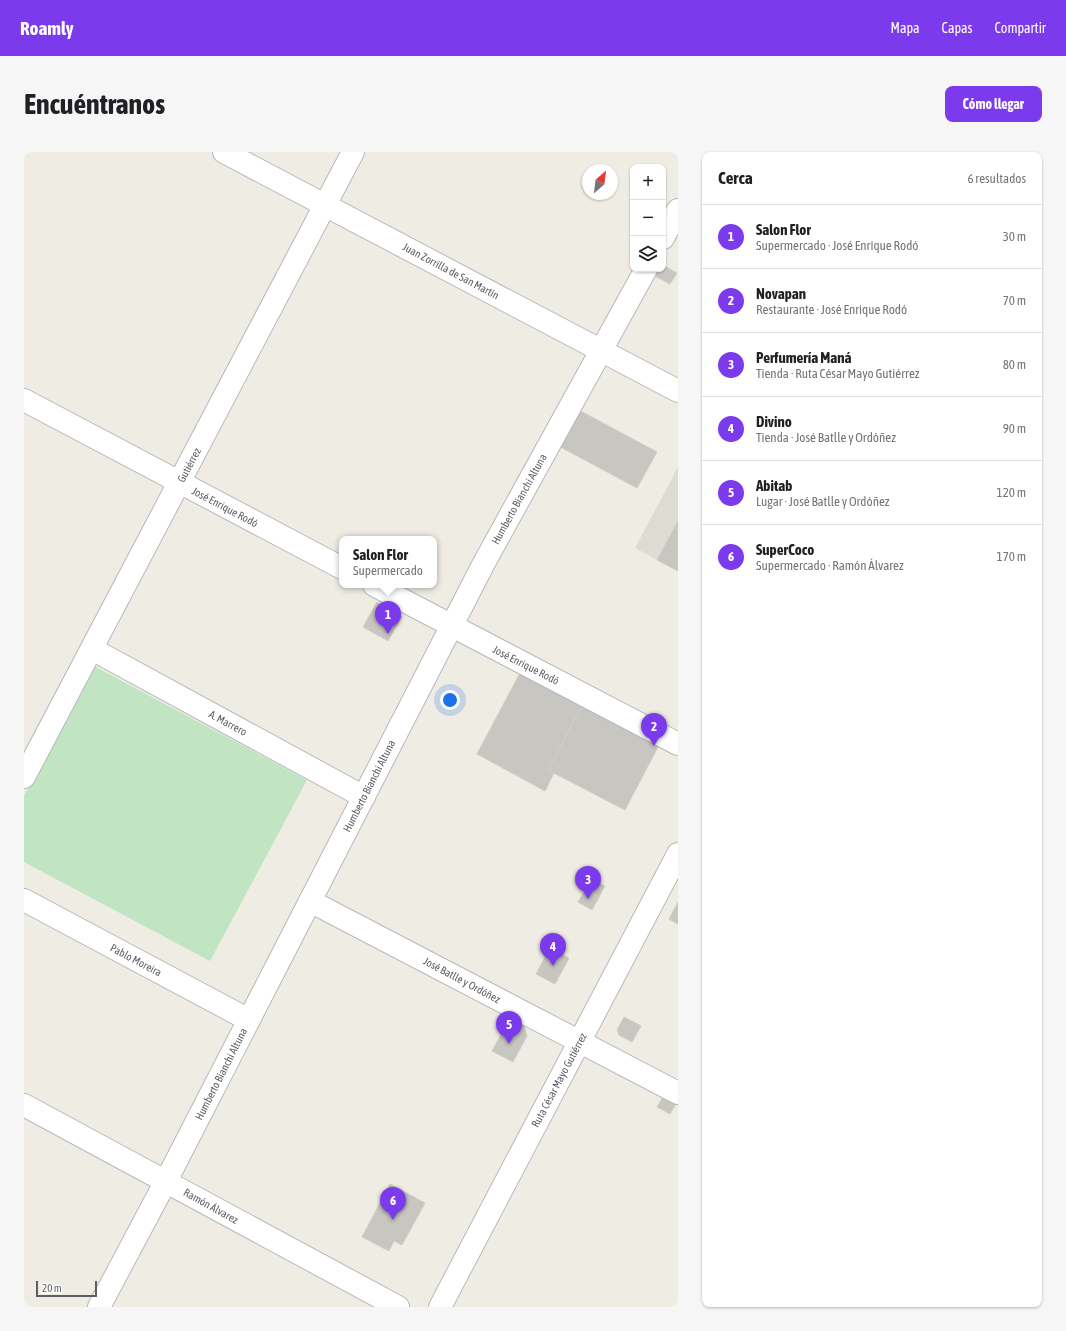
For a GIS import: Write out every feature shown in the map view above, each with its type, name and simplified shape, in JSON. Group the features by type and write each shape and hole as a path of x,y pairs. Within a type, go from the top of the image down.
{"street":[{"name":"Juan Zorrilla de San Martín","path":"224,152 678,391"},
{"name":"Gutiérrez","path":"27,765 92,649 353,152"},
{"path":"664,236 678,210"},
{"name":"Humberto Bianchi Altuna","path":"99,1307 166,1181 484,563 644,272"},
{"name":"José Enrique Rodó","path":"24,400 339,566"},
{"name":"José Enrique Rodó","path":"380,588 678,744"},
{"name":"A. Marrero","path":"92,649 364,797"},
{"name":"Ruta César Mayo Gutiérrez","path":"440,1307 678,854"},
{"name":"Pablo Moreira","path":"24,900 249,1020"},
{"name":"José Batlle y Ordóñez","path":"310,901 678,1093"},
{"name":"Ramón Álvarez","path":"24,1105 398,1307"}],"shaded area":[{"path":"678,467 678,571 635,548"}],"green space":[{"path":"94,666 307,780 210,961 24,862 24,796"}],"building":[{"path":"666,267 677,273 670,284 649,273 666,272"},
{"path":"575,408 657,452 637,488 555,444"},
{"path":"678,521 678,571 657,560"},
{"path":"377,602 402,617 388,641 363,627"},
{"path":"521,671 583,704 548,770 554,773 545,791 477,754"},
{"path":"583,704 659,745 625,810 548,770"},
{"path":"591,878 605,886 599,897 585,890"},
{"path":"585,890 599,897 592,910 578,902"},
{"path":"678,902 678,924 669,919"},
{"path":"550,948 569,958 555,984 536,974"},
{"path":"511,1016 523,1022 527,1036 513,1062 492,1051"},
{"path":"624,1017 641,1026 632,1042 619,1035 617,1030"},
{"path":"664,1095 677,1102 670,1114 657,1107"},
{"path":"390,1184 425,1203 402,1245 394,1241 389,1251 362,1237"}],"place":[{"name":"Salon Flor","path":"388,634"},
{"name":"Novapan","path":"654,746"},
{"name":"Perfumería Maná","path":"588,899"},
{"name":"Divino","path":"553,966"},
{"name":"Abitab","path":"509,1044"},
{"name":"SuperCoco","path":"393,1220"}]}
